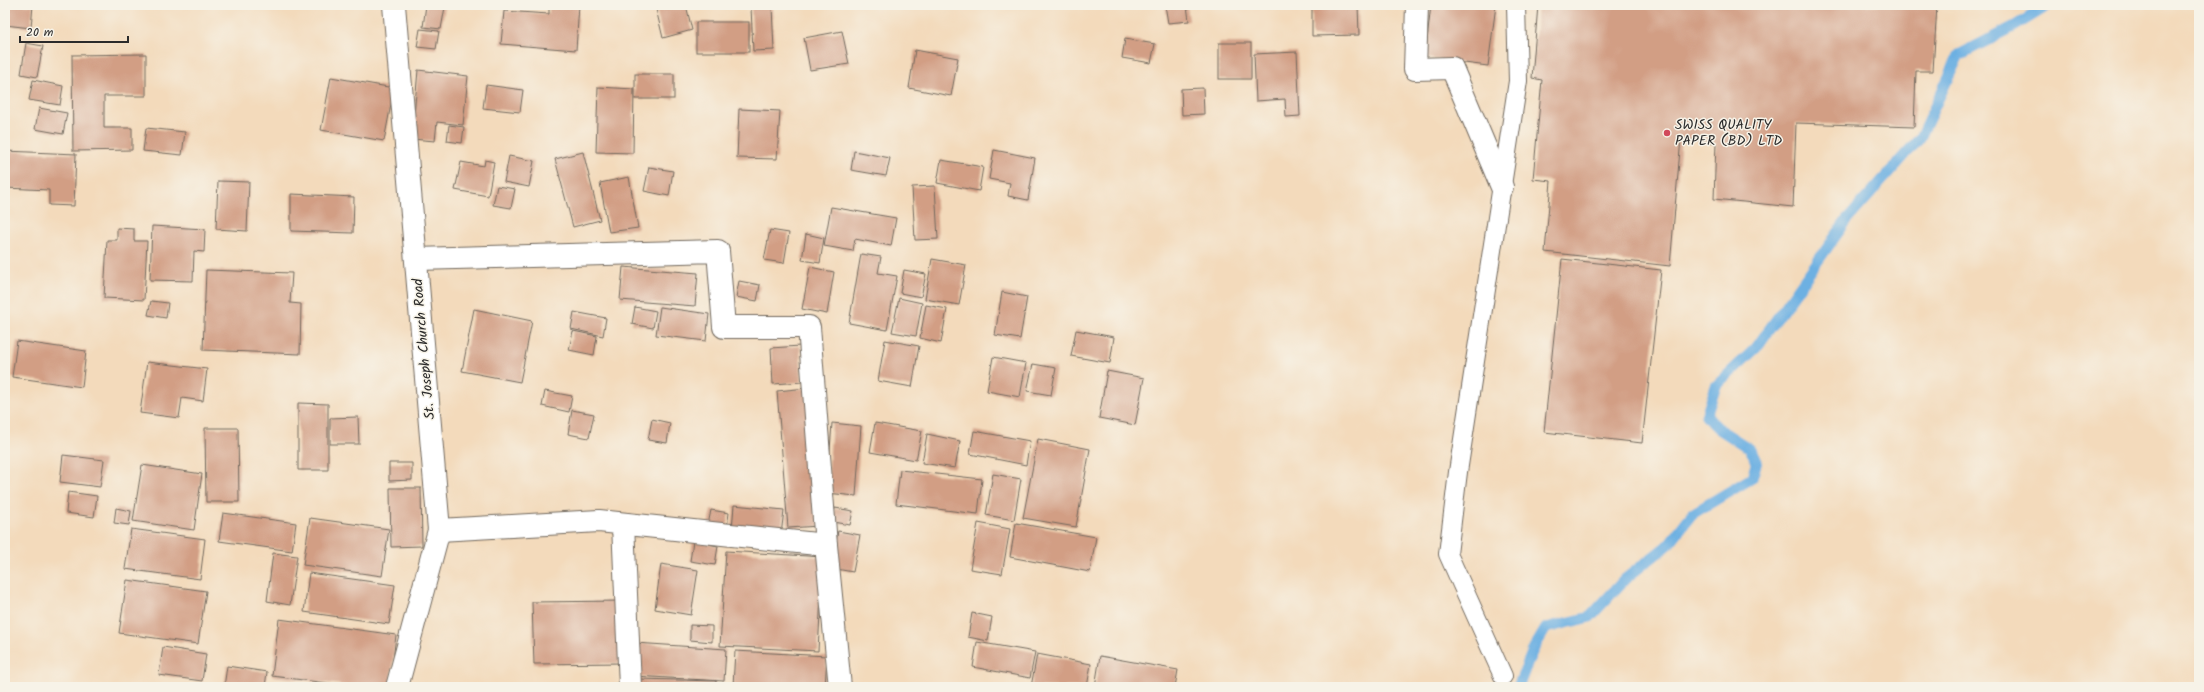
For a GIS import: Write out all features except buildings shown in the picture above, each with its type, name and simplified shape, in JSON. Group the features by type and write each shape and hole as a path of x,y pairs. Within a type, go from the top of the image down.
{"street":[{"name":"St. Joseph Church Road","path":"394,5 439,530 397,687"},
{"path":"1417,5 1414,69 1452,68 1502,187"},
{"path":"416,259 718,251 724,327 809,327 826,545 840,687"},
{"path":"439,530 599,521 826,545"},
{"path":"623,524 630,687"}],"lane":[{"path":"1503,676 1448,554 1458,472 1518,80 1516,5"}],"waterway":[{"path":"1518,687 1533,650 1546,628 1590,617 1625,579 1668,545 1692,514 1752,478 1757,461 1750,449 1719,429 1706,416 1716,386 1756,348 1847,220 1920,138 1959,55 2015,26 2049,5"}],"place":[{"name":"SWISS QUALITY PAPER (BD) LTD","path":"1667,133"}]}
